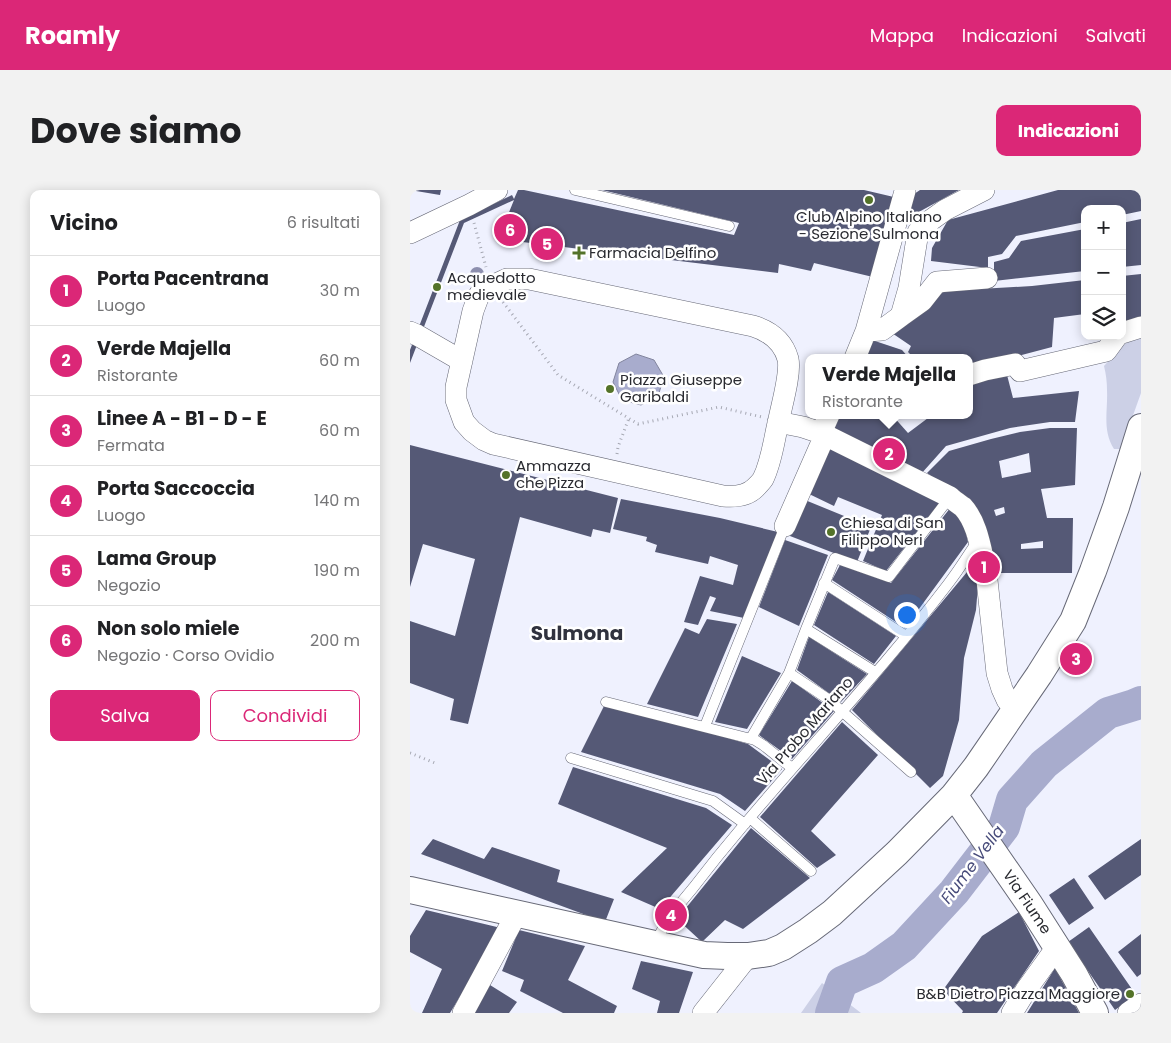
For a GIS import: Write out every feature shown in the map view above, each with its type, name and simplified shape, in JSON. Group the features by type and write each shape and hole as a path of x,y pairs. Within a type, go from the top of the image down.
{"street":[{"path":"410,233 497,190"},
{"path":"857,354 866,331 904,190"},
{"path":"901,316 909,288 918,232 945,210 984,190"},
{"path":"866,331 882,330 922,301 937,282 987,278"},
{"path":"508,279 529,280 764,330 775,337 783,347 788,360 787,380 778,422 771,456 762,480 754,490 735,497 723,496 493,444 472,431 464,422 456,400 456,387 472,311 480,295 494,285 508,279"},
{"path":"1126,332 1141,327"},
{"path":"410,332 462,361"},
{"path":"973,374 1015,364 1020,371 1106,352 1114,340"},
{"path":"778,422 803,428 825,428 950,497 964,509 979,539 985,567 997,673 1007,700 1016,709"},
{"path":"410,890 704,955 748,956 768,953 783,947 808,931 832,912 897,853 954,795 1016,709 1072,621 1093,571 1116,507 1141,427"},
{"path":"785,526 825,428"},
{"name":"Via Fiume","path":"954,795 1030,905 1074,974 1095,1013"},
{"path":"410,879 440,896"},
{"path":"464,1013 517,913"},
{"path":"1012,1013 1057,947"},
{"path":"703,1013 748,956"},
{"path":"1128,1013 1141,1004"}],"lane":[{"path":"575,190 729,226"},
{"path":"751,738 789,674 835,558 889,577 950,497"},
{"path":"705,726 785,526"},
{"name":"Via Probo Mariano","path":"656,944 662,929 671,915 792,768 906,636 949,582 979,539"},
{"path":"824,583 906,636"},
{"path":"806,629 875,672"},
{"path":"789,674 828,699 911,772"},
{"path":"606,702 751,738 792,768"},
{"path":"571,758 713,800 748,821 811,871"}],"path":[{"path":"469,205 486,270"},
{"path":"503,302 558,375 638,424 719,407 778,422"},
{"path":"614,472 618,447 629,418"},
{"path":"410,753 435,763"}],"shaded area":[{"path":"1141,336 1141,393 1121,449 1114,449 1108,435 1106,420 1107,387 1104,366 1125,344"},
{"path":"636,354 654,360 664,377 658,396 641,405 622,400 613,382 619,363"},
{"path":"822,983 861,1013 801,1013"}],"building":[{"path":"416,190 441,190 440,195"},
{"path":"518,190 734,235 739,223 602,190 864,190 898,198 873,277 814,263 811,271 779,264 778,273 498,239 514,200 464,223 410,363 410,350 460,220 512,195 514,199"},
{"path":"920,190 959,190 906,219 911,196"},
{"path":"1058,190 1141,190 1141,211 1126,214 1126,205 1081,205 1081,223 1016,236 1002,254 988,257 988,268 931,261 932,248 948,220"},
{"path":"1141,219 1141,265 1126,267 1126,222"},
{"path":"1081,230 1081,271 994,281 994,262 1009,258 1021,241"},
{"path":"1141,274 1141,319 1126,325 1126,295 1126,276"},
{"path":"1081,280 1081,315 1054,318 1052,347 973,368 973,354 910,354 908,352 911,346 889,331 945,291 1032,286"},
{"path":"872,340 902,350 906,354 866,354"},
{"path":"1007,375 1013,398 1079,391 1075,422 1050,422 1010,428 946,446 921,474 830,431 836,419 896,419 908,433 927,419 973,419 973,384"},
{"path":"1050,428 1077,428 1075,485 1041,489 1047,518 1073,518 1072,573 979,573 976,610 964,658 959,720 943,776 930,788 852,710 972,566 994,559 970,504 927,473 949,451 1020,432","holes":["1029,453 1031,472 1002,478 999,461","1004,507 1005,513 996,516 994,510","1043,541 1043,548 1021,549 1021,544"]},
{"path":"410,445 618,498 610,533 593,529 591,537 520,517 468,724 450,720 454,699 410,683 410,621 455,636 475,559 423,544 410,587"},
{"path":"829,448 941,501 886,571 863,561 882,515 838,497 834,506 807,493"},
{"path":"621,499 720,518 778,532 744,618 710,611 716,598 710,596 698,625 684,622 700,576 733,585 738,565 710,556 708,564 655,552 657,545 646,541 647,537 613,529"},
{"name":"Chiesa di San Filippo Neri","path":"805,500 871,527 857,562 790,536"},
{"path":"951,507 964,524 968,542 905,628 832,580 840,565 891,583"},
{"path":"785,540 828,555 799,626 759,607"},
{"path":"828,592 896,636 874,664 814,625"},
{"path":"707,619 737,624 698,717 647,704 685,628 699,634"},
{"path":"809,637 867,674 841,702 797,670"},
{"path":"742,656 781,673 747,729 715,722"},
{"path":"792,681 834,711 792,759 759,735"},
{"path":"606,702 748,744 782,769 745,811 720,794 581,752"},
{"path":"842,722 878,755 811,831 836,855 817,868 760,817"},
{"path":"573,767 706,808 732,825 660,909 621,892 667,848 558,804"},
{"path":"751,828 810,878 743,929 725,920 702,942 677,919"},
{"path":"433,839 484,859 492,847 560,870 557,882 614,899 605,922 421,854"},
{"path":"1141,839 1141,875 1105,900 1088,876"},
{"path":"1074,878 1094,908 1069,925 1049,895"},
{"path":"426,910 501,928 450,1013 422,1013 442,969 410,952 410,936"},
{"path":"1019,912 1039,951 997,1013 962,1013 963,1011 943,990 982,936"},
{"path":"1089,927 1136,995 1115,1010 1068,942"},
{"path":"519,930 585,946 568,980 617,1006 614,1013 563,1013 520,991 524,980 502,971"},
{"path":"1141,934 1141,974 1137,977 1118,952"},
{"path":"641,961 693,972 679,1013 657,1013 660,1001 632,989"},
{"path":"1055,968 1079,1013 1027,1013"},
{"path":"490,985 517,1002 509,1013 473,1013"}],"waterway":[{"name":"Fiume Vella","path":"831,1013 842,982 873,968 904,946 954,892 1004,827 1012,800 1044,764 1108,713 1141,702"}],"place":[{"name":"Club Alpino Italiano - Sezione Sulmona","path":"869,200"},
{"name":"Non solo miele","path":"510,230"},
{"name":"Lama Group","path":"547,244"},
{"name":"Farmacia Delfino","path":"579,253"},
{"name":"Acquedotto medievale","path":"437,287"},
{"name":"Piazza Giuseppe Garibaldi","path":"610,389"},
{"name":"Verde Majella","path":"889,454"},
{"name":"Ammazza che Pizza","path":"506,475"},
{"name":"Chiesa di San Filippo Neri","path":"831,532"},
{"name":"Porta Pacentrana","path":"984,567"},
{"name":"Linee A - B1 - D - E","path":"1076,659"},
{"name":"Porta Saccoccia","path":"671,915"},
{"name":"B&B Dietro Piazza Maggiore","path":"1130,994"}],"district":[{"name":"Sulmona","path":"577,633"}]}
